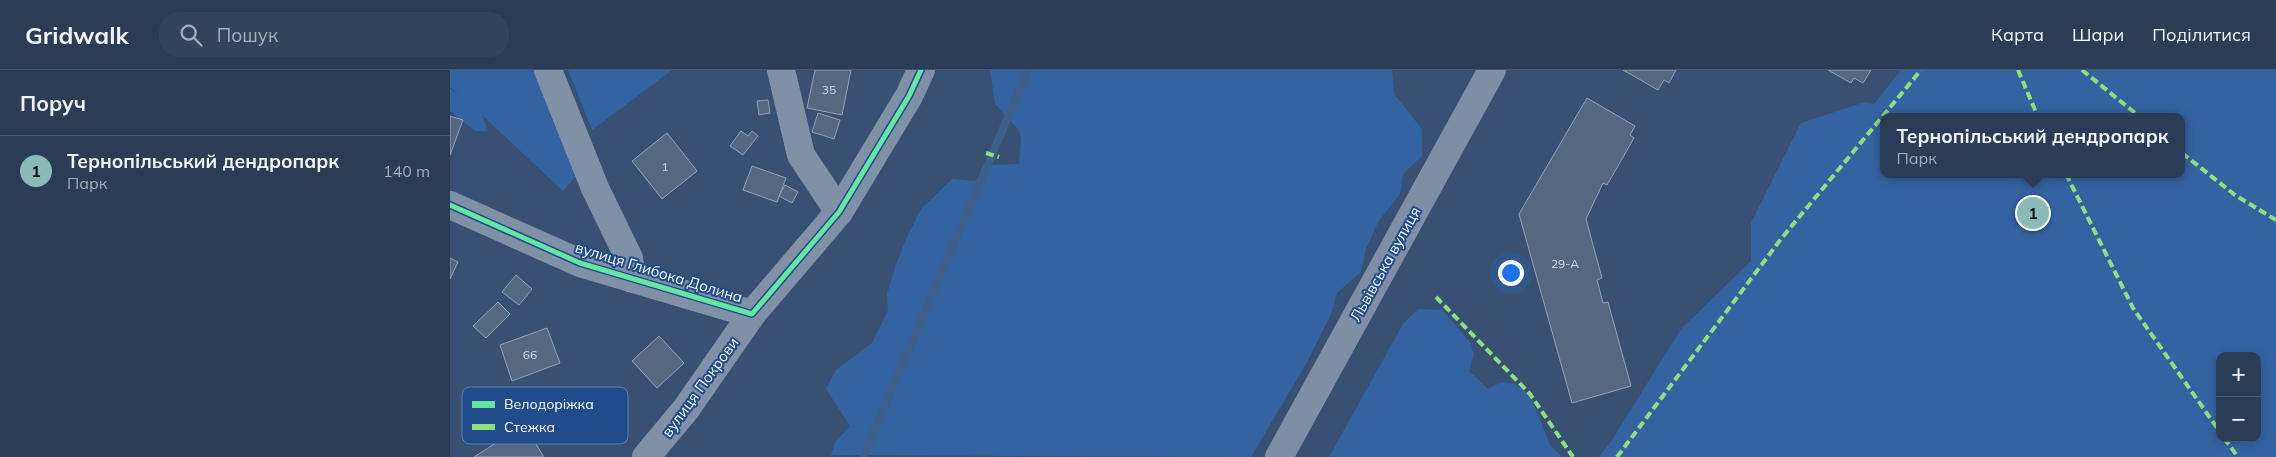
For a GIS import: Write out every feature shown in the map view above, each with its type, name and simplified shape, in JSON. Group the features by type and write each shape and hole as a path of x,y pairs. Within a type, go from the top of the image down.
{"main road":[{"name":"Львівська вулиця","path":"1279,457 1492,70"}],"street":[{"path":"548,70 595,188 629,258 632,279"},
{"path":"781,70 801,155 839,212"},
{"name":"вулиця Глибока Долина","path":"450,205 580,263 752,314 839,212 909,96 922,70"},
{"name":"вулиця Покрови","path":"646,457 686,409 752,314"}],"shaded area":[{"path":"450,70 537,70 551,117 579,173 563,191 482,115 488,131 475,131 450,111 450,89 459,95 450,87"},
{"path":"568,70 672,70 592,130"},
{"path":"990,70 1392,70 1394,94 1422,129 1422,156 1403,174 1400,194 1378,222 1366,249 1361,272 1337,293 1331,314 1306,364 1251,457 831,455 835,442 850,426 826,389 836,370 872,343 888,311 887,294 896,264 921,209 952,179 975,181 993,165 1019,164 1021,140 1019,130 995,104"},
{"path":"1901,70 2276,70 2276,457 1599,457 1612,440 1681,329 1751,261 1751,223 1801,123 1865,102 1874,104"},
{"path":"1418,309 1443,310 1471,344 1474,354 1469,371 1488,389 1502,382 1514,384 1530,394 1550,445 1562,457 1329,457 1403,324"}],"building":[{"path":"815,70 851,70 842,115 807,108"},
{"path":"1623,70 1676,70 1669,83 1664,80 1658,90"},
{"path":"1828,70 1871,70 1863,83 1854,78 1851,83"},
{"path":"1587,98 1635,126 1630,135 1634,138 1607,185 1603,183 1586,219 1602,278 1597,280 1603,303 1608,302 1631,386 1572,403 1519,214"},
{"path":"768,100 770,113 759,115 757,101"},
{"path":"818,113 840,120 834,139 812,132"},
{"path":"450,116 463,120 450,155"},
{"path":"741,131 748,136 752,131 758,136 743,155 730,146"},
{"path":"667,133 697,171 662,199 632,161"},
{"path":"752,166 786,178 777,202 743,190"},
{"path":"785,185 798,192 792,203 779,196"},
{"path":"450,258 458,262 450,279"},
{"path":"516,275 532,289 519,305 502,292"},
{"path":"498,302 510,314 486,338 473,326"},
{"path":"547,328 560,363 512,381 500,345"},
{"path":"659,336 684,363 657,388 632,361"},
{"path":"494,444 536,444 544,457 474,457"}],"waterway":[{"path":"863,457 1028,70"}],"marked path":[{"path":"1885,113 1921,70"},
{"path":"2018,70 2036,113"},
{"path":"2082,70 2135,113"},
{"path":"1617,457 1781,239 1880,119"},
{"path":"986,153 999,157"},
{"path":"2185,155 2235,195 2276,220"},
{"path":"2068,178 2133,308 2216,426"},
{"path":"1436,297 1530,394 1573,457"},
{"path":"2227,442 2238,457"}],"cycle path":[{"path":"450,205 580,263 752,314 839,212 909,96 921,70"}],"place":[{"name":"Тернопільський дендропарк","path":"2033,213"}]}
